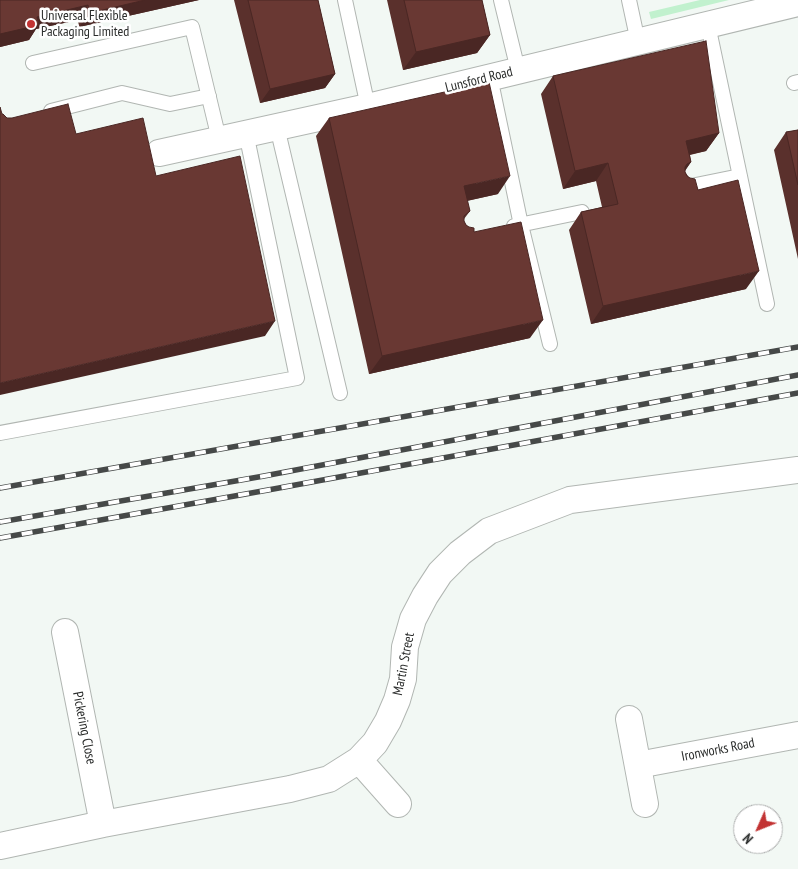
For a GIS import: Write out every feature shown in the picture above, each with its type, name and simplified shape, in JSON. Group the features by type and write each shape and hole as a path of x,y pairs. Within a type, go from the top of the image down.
{"street":[{"name":"Lunsford Road","path":"160,153 368,107 798,3"},
{"name":"Martin Street","path":"0,846 298,787 329,779 359,760 375,743 398,700 403,679 405,647 413,619 425,596 440,573 460,553 489,531 570,500 798,470"},
{"name":"Pickering Close","path":"65,632 104,824"},
{"path":"629,719 645,804"},
{"name":"Ironworks Road","path":"638,765 798,735"},
{"path":"359,760 398,804"}],"lane":[{"path":"345,0 368,107"},
{"path":"500,0 518,70"},
{"path":"629,0 638,42"},
{"path":"708,26 767,304"},
{"path":"33,63 192,27 219,139"},
{"path":"490,77 521,225 550,344"},
{"path":"38,114 122,93 170,104 209,96"},
{"path":"277,127 340,393"},
{"path":"0,433 297,378 246,133"},
{"path":"681,188 740,176"},
{"path":"504,228 582,212"}],"green space":[{"path":"700,0 729,0 651,19 649,12"}],"building":[{"path":"0,0 145,0 90,13 88,5 37,17 39,25 0,34"},
{"path":"248,0 318,0 335,74 270,89"},
{"path":"404,0 482,0 490,35 416,52"},
{"path":"706,41 719,133 686,141 691,162 685,167 685,172 687,176 695,179 698,190 738,180 759,271 603,306 581,212 618,204 608,163 575,171 553,76"},
{"path":"489,82 510,176 464,186 470,211 464,216 464,221 466,225 474,228 474,232 521,222 543,320 382,356 329,118"},
{"path":"68,104 76,134 143,118 156,176 240,156 275,321 0,383 0,107 2,114 7,118 12,118"},
{"path":"798,130 798,185 786,132"}],"railway":[{"path":"0,488 798,347"},
{"path":"0,522 264,476 798,375"},
{"path":"0,538 798,393"}],"place":[{"name":"Universal Flexible Packaging Limited","path":"31,24"}]}
